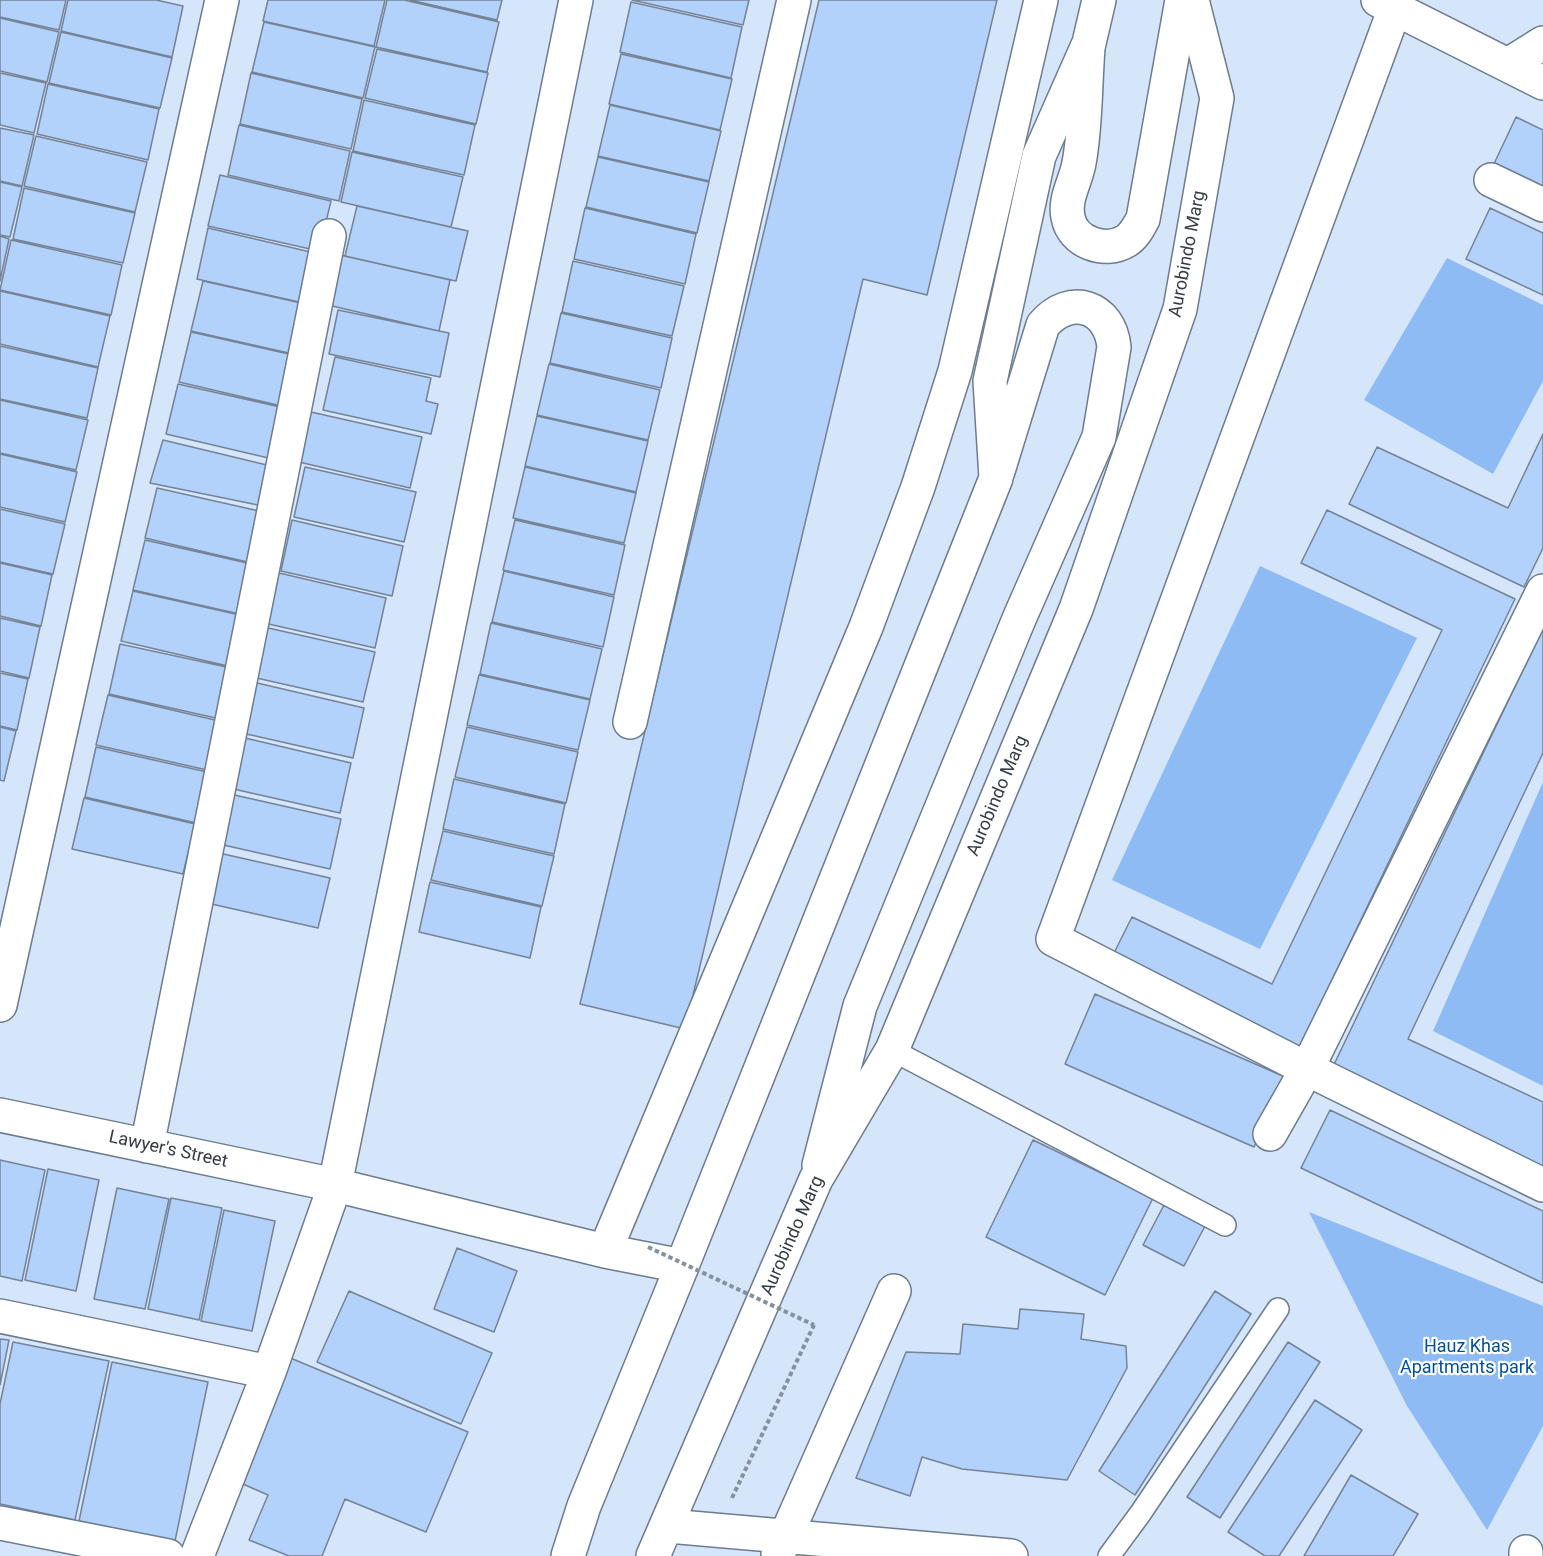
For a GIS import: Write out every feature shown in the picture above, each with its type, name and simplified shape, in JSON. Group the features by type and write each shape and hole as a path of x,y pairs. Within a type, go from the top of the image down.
{"main road":[{"path":"0,1005 222,0"},
{"path":"197,1556 269,1372 335,1185 576,0"},
{"path":"630,722 794,0"},
{"path":"605,1251 866,627 918,487 955,371 1041,0"},
{"path":"1097,1 1089,43 1079,164 1066,207 1068,221 1075,233 1099,247 1113,246 1126,241 1136,232 1143,219 1182,0"},
{"name":"Aurobindo Marg","path":"653,1556 668,1526 816,1179 892,1050 1076,609 1180,309 1216,98 1191,0"},
{"path":"1543,82 1386,4 1053,939 1307,1069 1543,1185"},
{"path":"996,478 990,381 1039,156 1089,43"},
{"path":"1508,65 1543,43"},
{"path":"1491,180 1543,206"},
{"path":"147,1146 329,236"},
{"path":"568,1556 584,1506 996,478 1043,325 1051,315 1075,306 1098,314 1113,335 1114,348 1099,437 1019,619 860,1006 816,1179"},
{"path":"1270,1134 1307,1069 1541,600"},
{"name":"Lawyer's Street","path":"0,1115 335,1185 605,1251 682,1266"},
{"path":"782,1546 894,1291"},
{"path":"0,1316 269,1372"},
{"path":"0,1523 168,1556"},
{"path":"668,1526 782,1546 1011,1556"}],"lane":[{"path":"892,1050 1225,1225"},
{"path":"1108,1556 1140,1514 1278,1309"}],"path":[{"path":"648,1247 813,1325 729,1503"}],"green space":[{"path":"1447,258 1543,305 1543,381 1493,474 1364,400"},
{"path":"1260,566 1417,638 1260,949 1112,880"},
{"path":"1543,782 1543,1086 1433,1031"},
{"name":"Hauz Khas Apartments park","path":"1309,1212 1543,1306 1543,1426 1487,1530 1407,1406"}],"building":[{"path":"0,0 66,0 59,30 0,17"},
{"path":"68,0 156,0 183,6 172,57 61,31"},
{"path":"268,0 385,0 374,46 263,21"},
{"path":"387,0 404,0 499,22 487,72 376,47"},
{"path":"410,0 502,0 497,20"},
{"path":"632,0 749,0 743,25"},
{"path":"819,0 997,0 927,295 863,279 685,1029 580,1004"},
{"path":"631,2 742,27 731,78 620,52"},
{"path":"0,18 59,32 47,82 0,71"},
{"path":"264,22 375,47 363,98 252,72"},
{"path":"61,32 172,58 160,108 49,83"},
{"path":"377,49 488,73 476,124 365,98"},
{"path":"621,54 732,79 720,130 609,104"},
{"path":"0,73 46,83 34,133 0,125"},
{"path":"251,73 362,99 351,149 240,124"},
{"path":"48,84 159,109 148,160 37,134"},
{"path":"364,100 475,125 464,175 353,151"},
{"path":"610,105 721,131 709,181 598,156"},
{"path":"1516,117 1543,130 1543,192 1492,168"},
{"path":"239,125 350,151 339,201 228,175"},
{"path":"0,128 34,135 22,186 0,181"},
{"path":"36,136 147,162 135,212 24,186"},
{"path":"352,152 463,177 451,227 341,202"},
{"path":"598,157 709,182 697,233 586,207"},
{"path":"220,175 331,201 319,251 208,226"},
{"path":"0,182 22,187 10,237 0,235"},
{"path":"24,188 135,213 123,263 13,239"},
{"path":"357,206 468,231 456,281 345,256"},
{"path":"585,208 696,234 685,284 574,259"},
{"path":"1490,208 1543,233 1543,295 1466,259"},
{"path":"208,228 319,254 308,304 197,279"},
{"path":"0,236 9,239 0,281"},
{"path":"11,240 122,265 111,315 0,290"},
{"path":"340,255 450,280 439,331 328,305"},
{"path":"573,261 684,286 672,336 562,312"},
{"path":"203,281 314,306 302,356 191,331"},
{"path":"0,291 110,316 98,367 0,344"},
{"path":"338,310 449,333 440,377 329,354"},
{"path":"561,313 672,338 661,388 550,363"},
{"path":"191,332 302,357 290,408 179,382"},
{"path":"0,346 98,368 87,418 0,399"},
{"path":"335,357 431,378 426,401 438,404 431,434 323,410"},
{"path":"549,364 660,390 648,440 537,415"},
{"path":"178,384 289,409 277,460 166,434"},
{"path":"0,400 88,420 76,470 0,453"},
{"path":"311,412 422,437 410,488 299,462"},
{"path":"537,416 648,441 636,492 525,466"},
{"path":"1543,434 1543,548 1524,587 1349,504 1377,447 1508,508"},
{"path":"163,440 271,466 263,506 150,483"},
{"path":"0,454 77,472 65,522 0,507"},
{"path":"305,467 416,492 404,542 294,517"},
{"path":"525,467 636,493 624,543 513,518"},
{"path":"157,488 268,513 256,564 145,538"},
{"path":"0,509 65,524 53,574 0,562"},
{"path":"1327,510 1515,599 1297,1053 1109,963 1132,917 1272,984 1442,630 1301,563"},
{"path":"292,520 403,546 392,596 281,571"},
{"path":"515,520 625,545 614,595 503,570"},
{"path":"145,540 256,565 244,615 133,590"},
{"path":"0,563 52,575 41,626 0,616"},
{"path":"504,571 614,597 603,647 492,622"},
{"path":"275,572 386,598 375,648 264,623"},
{"path":"133,591 244,616 232,667 121,641"},
{"path":"0,618 40,627 29,678 0,671"},
{"path":"491,623 602,649 590,699 480,674"},
{"path":"264,627 375,652 363,702 252,677"},
{"path":"1543,628 1543,753 1408,1039 1543,1102 1543,1177 1329,1075"},
{"path":"120,644 231,668 220,719 109,694"},
{"path":"0,673 28,679 17,730 0,726"},
{"path":"479,675 590,700 578,750 467,725"},
{"path":"253,682 364,708 353,758 242,733"},
{"path":"108,695 219,721 207,770 96,745"},
{"path":"0,727 16,731 4,781 0,780"},
{"path":"467,727 578,752 566,803 455,777"},
{"path":"241,737 351,763 340,813 229,788"},
{"path":"96,747 207,772 196,823 85,797"},
{"path":"454,779 565,804 554,854 443,829"},
{"path":"230,794 341,819 330,869 219,844"},
{"path":"84,798 195,824 183,874 72,849"},
{"path":"443,831 554,856 542,906 431,880"},
{"path":"219,853 330,878 318,928 207,903"},
{"path":"430,882 541,907 530,958 419,932"},
{"path":"1095,994 1285,1077 1254,1147 1065,1064"},
{"path":"1330,1110 1543,1211 1543,1283 1301,1168"},
{"path":"1033,1140 1153,1198 1105,1295 986,1237"},
{"path":"0,1160 45,1170 22,1281 0,1276"},
{"path":"48,1169 99,1180 76,1291 25,1280"},
{"path":"117,1188 169,1199 145,1309 94,1299"},
{"path":"171,1198 222,1208 199,1320 148,1309"},
{"path":"1164,1205 1205,1226 1184,1266 1143,1245"},
{"path":"224,1210 275,1221 252,1331 201,1321"},
{"path":"457,1248 517,1271 494,1332 434,1309"},
{"path":"349,1291 492,1353 461,1424 317,1362"},
{"path":"1215,1291 1251,1314 1135,1495 1099,1471"},
{"path":"1020,1309 1084,1314 1081,1339 1126,1346 1127,1368 1067,1480 962,1469 922,1457 910,1496 856,1478 906,1352 960,1354 963,1324 1018,1329"},
{"path":"0,1339 9,1340 0,1385"},
{"path":"13,1342 109,1361 75,1520 0,1504 0,1404"},
{"path":"1288,1342 1320,1362 1220,1518 1187,1497"},
{"path":"288,1357 468,1432 426,1532 345,1499 322,1556 289,1556 249,1540 268,1495 236,1481"},
{"path":"112,1362 208,1382 175,1541 79,1521"},
{"path":"1315,1400 1362,1430 1279,1556 1265,1556 1228,1532"},
{"path":"1351,1475 1418,1514 1393,1556 1304,1556"}]}
